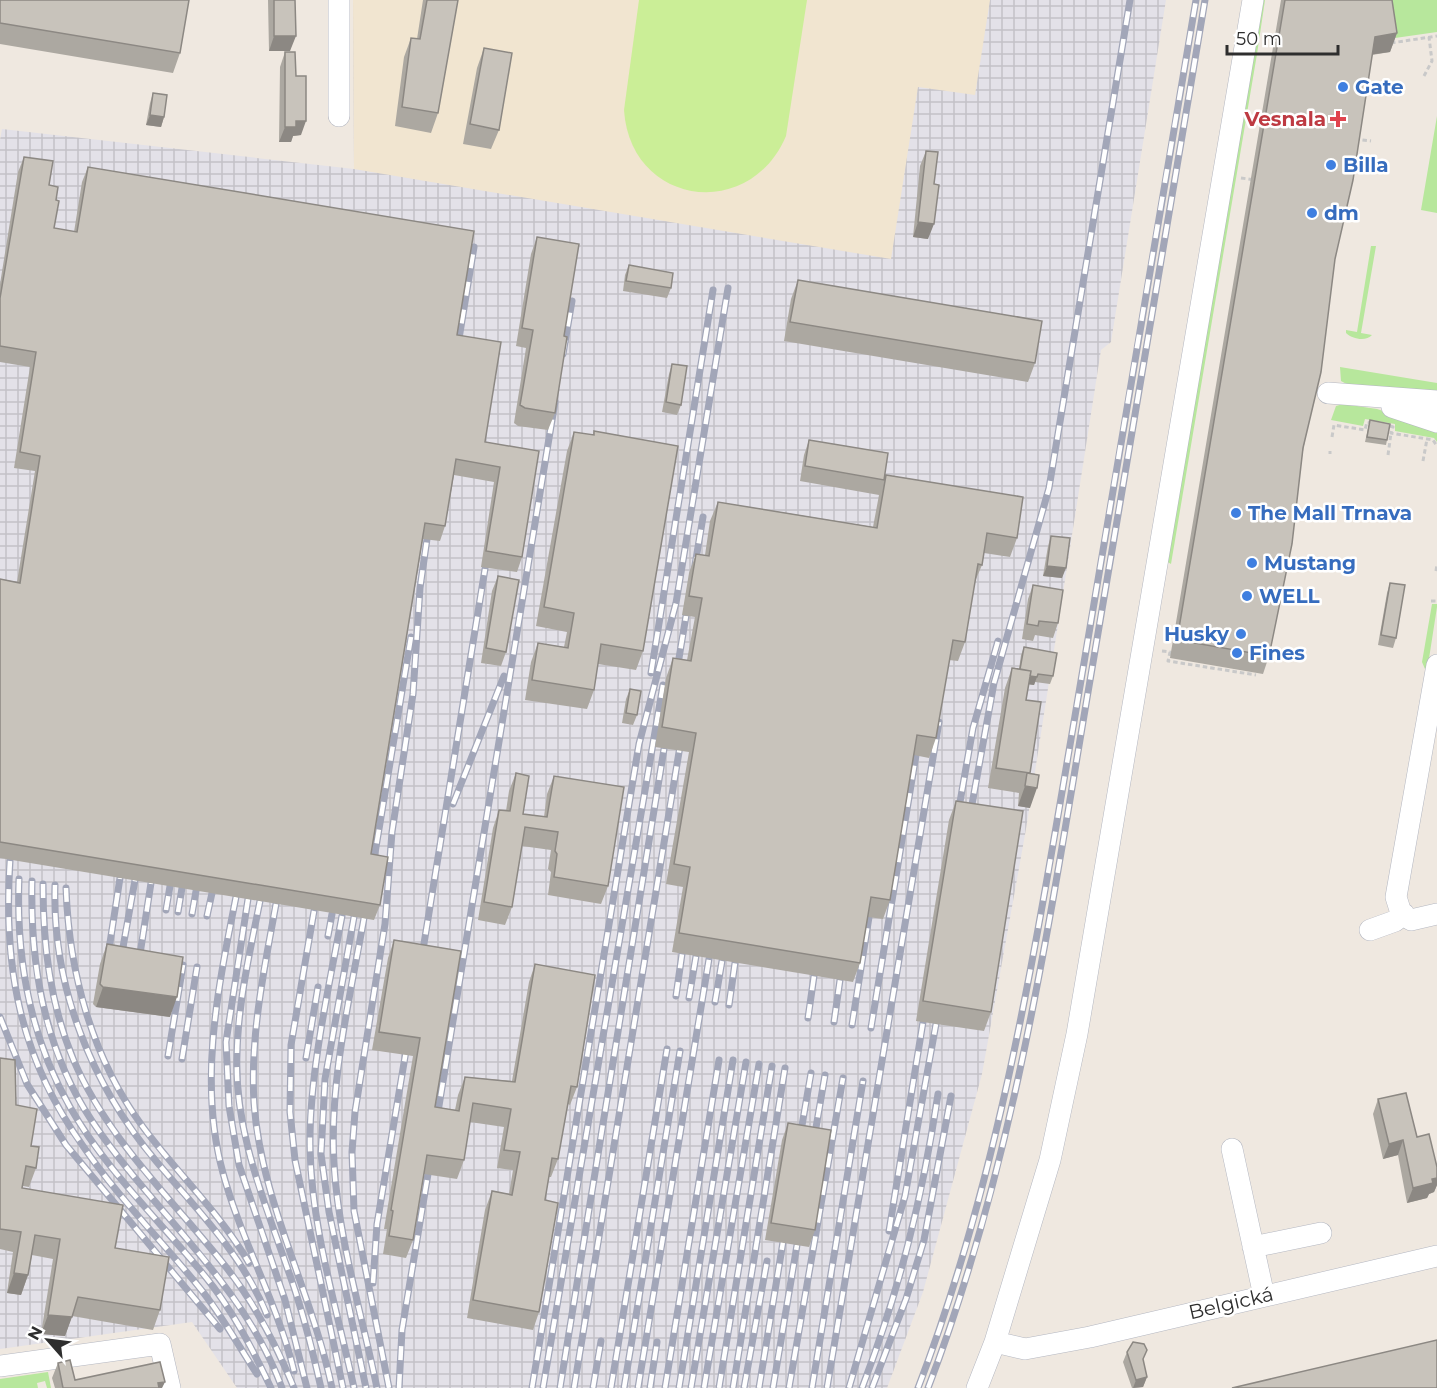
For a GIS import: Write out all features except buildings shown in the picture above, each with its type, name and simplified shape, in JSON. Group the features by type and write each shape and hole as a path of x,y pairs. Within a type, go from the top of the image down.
{"street":[{"path":"339,0 339,116"},
{"path":"977,1388 995,1342 1050,1160 1077,1034 1253,0"},
{"path":"1329,393 1359,397 1437,400"},
{"path":"1359,397 1432,431"},
{"path":"1407,917 1396,897 1437,664"},
{"path":"1370,930 1407,917 1437,915"},
{"path":"1232,1149 1264,1296"},
{"path":"1253,1247 1321,1233"},
{"name":"Belgická","path":"995,1342 1025,1349 1090,1337 1437,1256"},
{"path":"0,1366 160,1344 170,1388"}],"path":[{"path":"1381,44 1437,36"},
{"path":"1424,76 1432,61 1429,37"},
{"path":"1347,138 1371,141"},
{"path":"1240,178 1262,182"},
{"path":"1332,437 1334,425 1365,430 1367,422 1376,423"},
{"path":"1384,425 1393,427 1388,455"},
{"path":"1392,433 1432,431"},
{"path":"1432,431 1432,440 1437,446"},
{"path":"1423,461 1432,431"},
{"path":"1436,571 1437,564"},
{"path":"1431,601 1437,601"},
{"path":"1162,651 1170,652 1168,661 1256,675"}],"shaded area":[{"path":"353,0 1166,0 1111,342 1101,350 1026,829 982,1074 923,1292 887,1388 237,1388 192,1322 0,1349 0,140 2,129 354,169"},
{"path":"353,0 990,0 975,95 918,87 891,259 354,169"}],"green space":[{"path":"639,0 807,0 786,136 769,164 746,182 720,191 693,191 668,183 647,166 631,142 624,110"},
{"path":"1261,0 1265,0 1257,54 1171,564 1166,561"},
{"path":"1383,0 1437,0 1437,32 1388,39"},
{"path":"1437,116 1437,213 1421,210"},
{"path":"1371,246 1376,246 1361,333 1372,335 1359,339 1346,333 1346,330 1357,332"},
{"path":"1340,367 1437,383 1437,395 1393,387 1354,388 1341,381"},
{"path":"1343,404 1377,409 1437,429 1437,442 1434,438 1395,431 1395,424 1365,419 1363,426 1331,420 1336,406"},
{"path":"1432,604 1437,604 1437,607 1428,665 1425,669 1422,662"},
{"path":"48,1372 51,1388 47,1388 45,1381 37,1383 38,1388 0,1388 0,1379"}],"railway":[{"path":"969,821 994,683 1049,488 1130,0"},
{"path":"918,1388 947,1306 972,1224 1013,1056 1060,801 1196,0"},
{"path":"928,1388 957,1306 982,1224 1004,1140 1040,971 1205,0"},
{"path":"457,351 474,247"},
{"path":"532,1388 639,744 676,603 728,288"},
{"path":"651,673 713,290"},
{"path":"563,354 572,301"},
{"path":"436,1124 555,402"},
{"path":"694,571 703,517"},
{"path":"389,1388 354,1211 352,1152 355,1112 385,924 392,832 413,694 420,588 427,539"},
{"path":"421,962 485,569"},
{"path":"676,676 686,616"},
{"path":"372,871 411,637"},
{"path":"957,819 973,728 998,641"},
{"path":"453,804 504,676"},
{"path":"543,1388 663,685"},
{"path":"827,1388 939,722"},
{"path":"574,1388 682,734"},
{"path":"560,1388 664,749"},
{"path":"871,1028 916,755"},
{"path":"10,861 9,900 13,975 30,1045 44,1079 61,1113 83,1146 125,1200 207,1297 257,1374"},
{"path":"107,962 120,878"},
{"path":"19,879 20,939 28,997 35,1025 56,1080 70,1107 99,1152 224,1301 271,1388"},
{"path":"120,964 135,880"},
{"path":"32,881 34,944 43,1006 51,1036 76,1094 116,1154 221,1281 265,1350 282,1388"},
{"path":"138,967 151,883"},
{"path":"43,884 46,952 59,1018 74,1061 88,1089 122,1142 244,1291 271,1338 294,1388"},
{"path":"55,885 60,960 68,996 95,1066 112,1100 133,1131 232,1253 257,1293 267,1315"},
{"path":"166,910 170,886"},
{"path":"66,888 72,952 78,983 86,1014 110,1072 143,1127 212,1210 249,1263"},
{"path":"178,912 182,888"},
{"path":"192,914 196,891"},
{"path":"207,916 212,893"},
{"path":"236,897 217,1000 213,1035 211,1070 216,1139 223,1173 239,1222 278,1320 294,1371"},
{"path":"248,899 226,1042 229,1106 239,1165 285,1300 307,1388"},
{"path":"260,901 240,1016 237,1054 240,1110 252,1164 298,1299 321,1388"},
{"path":"276,904 256,1028 254,1103 266,1176 323,1352 332,1388"},
{"path":"314,911 291,1045 290,1112 295,1160 343,1388"},
{"path":"328,936 332,914"},
{"path":"342,916 316,1060 310,1146 311,1176 320,1237 354,1388"},
{"path":"354,917 325,1079 321,1154 329,1212 366,1388"},
{"path":"852,1025 869,917"},
{"path":"364,918 347,1009 338,1072 333,1133 340,1219 377,1388"},
{"path":"676,996 682,954"},
{"path":"689,998 696,956"},
{"path":"638,1388 709,959"},
{"path":"715,1002 722,961"},
{"path":"729,1005 735,963"},
{"path":"168,1056 183,965"},
{"path":"182,1059 197,967"},
{"path":"808,1018 814,976"},
{"path":"834,1022 840,980"},
{"path":"306,1058 318,987"},
{"path":"0,1017 27,1084 66,1145 220,1329"},
{"path":"889,1231 923,1022"},
{"path":"849,1388 905,1196 936,1024"},
{"path":"373,1283 377,1224 408,1039"},
{"path":"611,1388 667,1049"},
{"path":"624,1388 680,1051"},
{"path":"665,1388 719,1060"},
{"path":"679,1388 733,1060"},
{"path":"691,1388 746,1062"},
{"path":"704,1388 759,1064"},
{"path":"719,1388 772,1066"},
{"path":"733,1388 785,1068"},
{"path":"799,1143 811,1073"},
{"path":"813,1145 825,1075"},
{"path":"789,1388 843,1078"},
{"path":"812,1388 863,1081"},
{"path":"862,1388 899,1279 925,1171 938,1094"},
{"path":"872,1388 906,1299 924,1240 951,1096"},
{"path":"399,1388 402,1330 431,1156"},
{"path":"759,1388 783,1242"},
{"path":"773,1388 797,1245"},
{"path":"744,1388 767,1261"},
{"path":"593,1388 601,1341"},
{"path":"650,1388 657,1342"}],"place":[{"name":"Gate","path":"1343,87"},
{"name":"Vesnala","path":"1338,119"},
{"name":"Billa","path":"1331,165"},
{"name":"dm","path":"1312,213"},
{"name":"The Mall Trnava","path":"1236,513"},
{"name":"Mustang","path":"1252,563"},
{"name":"WELL","path":"1247,596"},
{"name":"Husky","path":"1241,634"},
{"name":"Fines","path":"1237,653"}]}
